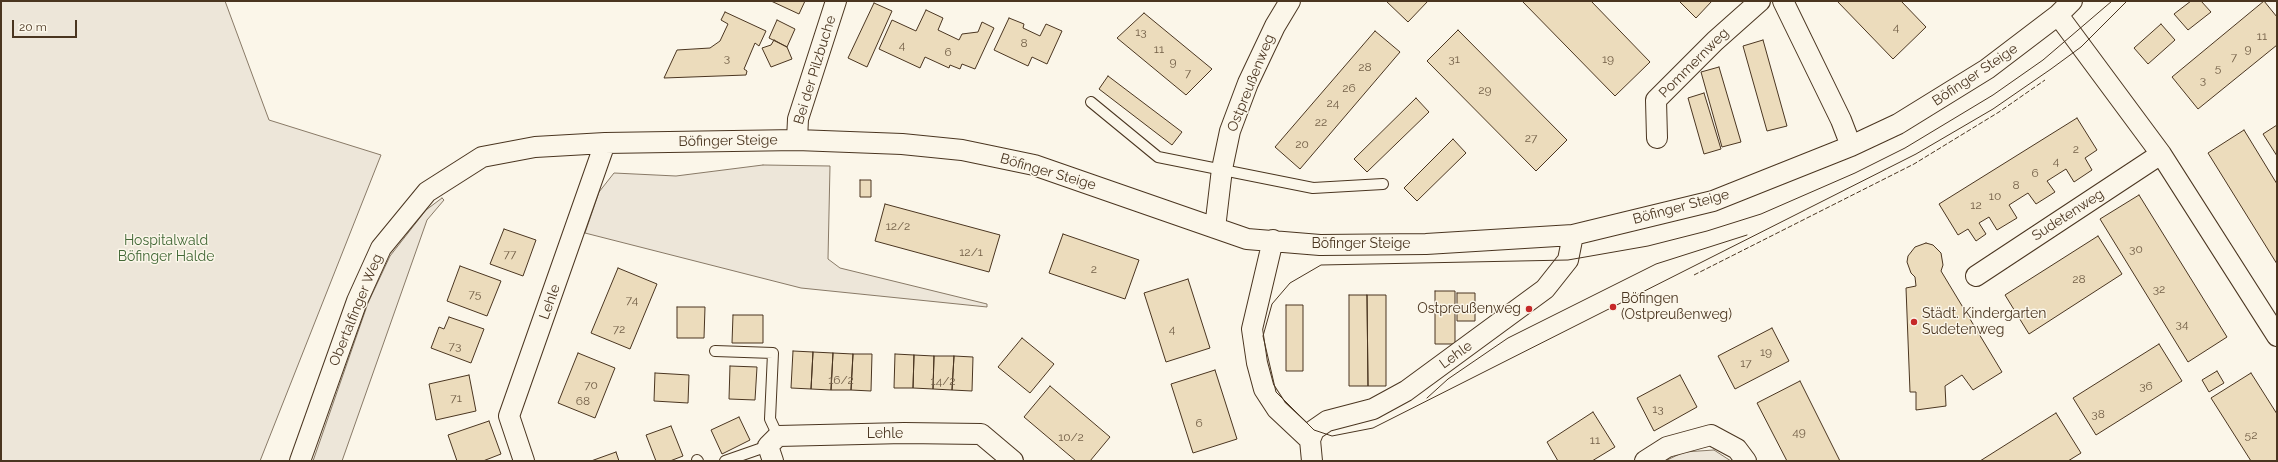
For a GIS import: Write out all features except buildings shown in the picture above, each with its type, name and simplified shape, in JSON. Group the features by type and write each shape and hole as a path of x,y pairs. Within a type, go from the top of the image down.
{"street":[{"name":"Bei der Pilzbuche","path":"797,140 798,119 836,1"},
{"name":"Ostpreußenweg","path":"1215,228 1222,169 1230,131 1248,84 1275,26 1290,1"},
{"name":"Pommernweg","path":"1657,138 1656,100 1715,41 1760,1"},
{"path":"1783,1 1841,120 1851,146"},
{"name":"Böfinger Steige","path":"605,144 797,140 902,144 962,150 1034,165 1247,240 1273,240 1320,245 1426,244 1573,235 1713,201 1783,175 1898,124 1987,69 2058,15 2072,1"},
{"path":"2058,15 2161,154 2277,336"},
{"name":"Obertalfinger Weg","path":"300,461 357,301 381,248 427,192 482,157 535,147 605,144"},
{"name":"Lehle","path":"524,461 509,416 605,144"},
{"name":"Sudetenweg","path":"1976,276 2161,154"},
{"name":"Lehle","path":"1310,440 1314,430 1327,421 1373,409 1406,391 1546,289 1568,260 1573,235"},
{"path":"1273,240 1252,329 1257,362 1264,389 1277,409 1310,440 1312,461"},
{"name":"Lehle","path":"773,448 981,434 1013,461"},
{"path":"1645,461 1667,447 1711,435 1737,449 1746,461"}],"lane":[{"path":"1091,102 1158,157 1313,188 1383,184"},
{"path":"715,351 773,353 770,419 773,448 725,461"}],"green space":[{"name":"Hospitalwald Böfinger Halde","path":"1,1 225,1 269,120 381,155 260,461 1,461"},
{"path":"763,165 830,166 828,259 840,268 987,304 987,307 801,288 585,233 599,192 614,173 676,176"},
{"path":"442,198 444,200 427,220 342,461 313,461 368,303 390,256 426,210"},
{"path":"1714,450 1731,461 1665,461 1684,452"}],"tram line":[{"path":"2112,1 2043,60 1993,95 1905,148 1855,173 1761,214 1707,231 1648,246 1568,260 1321,265 1290,283 1272,304 1263,336 1276,392 1314,430 1332,436 1373,428 1916,154 1993,109 2051,69 2081,47 2127,1"},
{"path":"1427,398 1448,379 1508,338 1656,264 1747,235"}],"fence":[{"path":"1694,275 1914,164 1999,112 2045,80"}],"place":[{"name":"Böfingen (Ostpreußenweg)","path":"1613,307"},
{"name":"Ostpreußenweg","path":"1529,309"},
{"name":"Städt. Kindergarten Sudetenweg","path":"1914,322"}]}
